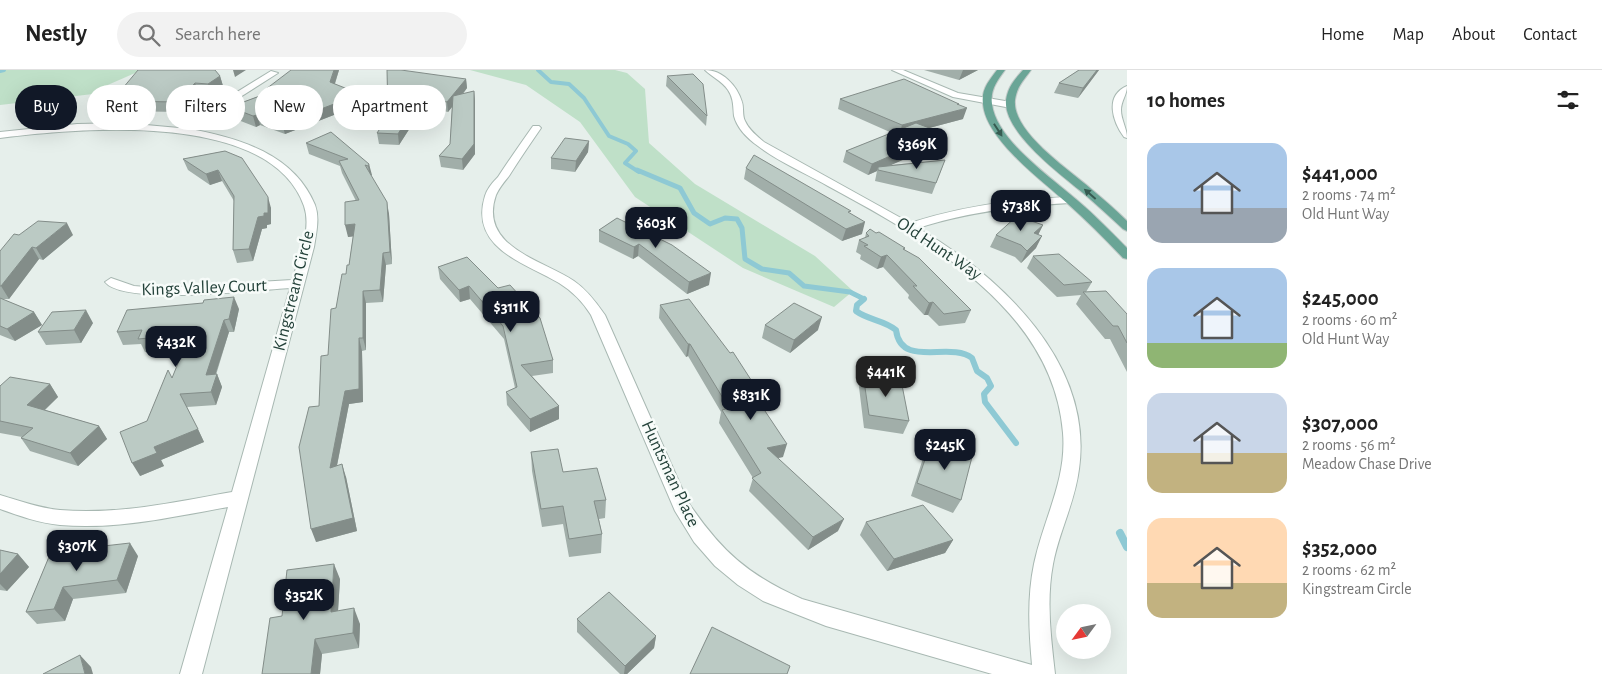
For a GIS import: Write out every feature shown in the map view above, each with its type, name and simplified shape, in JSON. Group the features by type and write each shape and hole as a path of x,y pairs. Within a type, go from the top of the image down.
{"main road":[{"path":"1001,70 993,79 987,101 996,128 1012,148 1127,255"},
{"path":"1027,70 1013,86 1011,105 1020,129 1037,150 1127,227"}],"street":[{"name":"Old Hunt Way","path":"709,70 732,89 736,98 739,118 752,136 776,153 909,227 950,253 977,273 1002,297 1024,321 1041,346 1056,375 1067,409 1072,442 1070,477 1046,551 1040,594 1040,640 1044,674"},
{"path":"896,70 950,93 1011,105"},
{"path":"245,91 274,73"},
{"path":"1127,89 1120,96 1116,104 1115,113 1117,120 1127,135"},
{"name":"Kingstream Circle","path":"0,136 41,130 102,126 166,129"},
{"name":"Huntsman Place","path":"536,128 491,194 487,206 487,218 491,229 510,252 578,290 590,302 598,315 681,506 696,532 718,557 744,579 777,599 813,614 1029,674"},
{"name":"Kingstream Circle","path":"182,130 224,139 251,148 285,169 303,192 310,207 312,224 308,247 191,674"},
{"path":"909,227 964,210 992,205 1070,200"},
{"name":"Kings Valley Court","path":"111,282 122,288 158,292 298,284"},
{"path":"0,502 16,509 49,516 88,519 130,516 239,498"}],"green space":[{"path":"0,70 142,70 108,85 87,85 87,95 77,96 77,85 15,85 15,103 0,105"},
{"path":"470,70 615,70 627,73 645,89 649,143 695,184 815,256 853,291 834,307 743,268 635,197 580,122 526,85"}],"building":[{"path":"138,70 215,70 220,76 208,84 166,85 166,102 156,102 156,85 125,85"},
{"path":"291,70 334,70 330,82 338,85 333,85 333,104 323,108 323,85 271,85"},
{"path":"387,70 401,70 466,79 447,102 446,85 387,85"},
{"path":"1079,70 1097,70 1083,88 1059,83"},
{"path":"693,74 703,84 707,116 667,76"},
{"path":"904,79 967,108 902,125 840,99"},
{"path":"474,91 474,144 462,159 439,156 450,144 453,96"},
{"path":"255,98 255,116 245,113 245,101"},
{"path":"916,123 943,133 872,164 846,151"},
{"path":"379,130 400,130 398,134 377,133"},
{"path":"331,132 369,164 368,166 365,165 387,202 390,252 383,253 380,290 363,291 363,338 359,338 359,389 345,391 330,468 342,464 353,518 311,529 299,447 309,407 319,406 321,356 328,355 331,309 336,308 342,274 346,274 347,265 349,265 355,224 345,225 345,202 359,200 339,161 348,159 306,143"},
{"path":"565,138 589,141 576,161 551,158"},
{"path":"225,151 242,158 268,197 268,213 258,217 249,249 233,250 234,196 218,170 206,174 183,159"},
{"path":"754,155 851,211 848,212 865,222 846,229 746,168"},
{"path":"945,160 936,183 878,170 878,167"},
{"path":"1017,216 1043,225 1034,233 1042,236 1027,251 1021,245 996,235"},
{"path":"617,218 672,245 711,273 689,282 639,244 634,247 599,230"},
{"path":"38,221 67,223 36,248 32,247 0,286 0,251 14,234 19,235"},
{"path":"870,229 876,233 879,232 919,258 971,310 944,314 933,302 929,303 913,286 917,286 887,255 881,257 864,246 868,245 859,240 869,236 866,233"},
{"path":"1059,254 1092,282 1064,285 1033,256"},
{"path":"467,257 498,288 510,285 540,318 553,360 521,365 559,406 530,419 506,392 517,387 503,326 469,286 459,290 438,267"},
{"path":"1106,291 1127,314 1127,343 1118,326 1113,326 1083,292"},
{"path":"234,297 229,319 224,320 206,375 217,374 211,392 180,394 198,429 154,447 157,453 132,463 120,432 147,421 168,370 172,378 190,334 138,339 142,330 117,332 127,310 203,303 204,300"},
{"path":"0,298 34,312 7,329 0,326"},
{"path":"689,299 730,353 733,352 755,386 749,387 787,444 767,448 844,519 813,537 752,478 761,473 722,410 729,408 690,344 688,344 660,305"},
{"path":"794,303 822,317 794,340 765,325"},
{"path":"86,310 74,330 38,332 52,312"},
{"path":"863,374 901,380 909,421 869,415"},
{"path":"10,377 50,384 27,405 99,426 70,453 21,438 33,428 0,421 0,386"},
{"path":"931,442 972,457 961,500 917,483"},
{"path":"558,449 563,472 597,468 606,500 594,501 602,534 569,539 563,506 541,509 531,452"},
{"path":"923,505 953,540 894,559 866,522"},
{"path":"130,543 117,580 63,587 54,609 26,612 51,552"},
{"path":"0,550 18,554 0,574"},
{"path":"334,564 331,612 354,608 353,633 315,639 311,674 262,674 270,618 282,616 287,570"},
{"path":"609,592 656,636 625,666 577,619"},
{"path":"712,627 790,666 787,674 690,674"},
{"path":"80,655 85,674 43,674"}],"waterway":[{"path":"0,71 4,70"},
{"path":"538,70 551,82 569,84 584,98 609,136 628,144 636,151 625,163 639,172"},
{"path":"637,170 680,188 694,213 710,224 725,218 737,219 742,228 745,259 762,269 789,273 804,286 850,292 864,299"},
{"path":"864,299 857,305 856,311 896,330 900,342 907,348 916,352 952,352 972,358 977,371 987,378 991,386 984,394 985,402 1016,443"},
{"path":"1120,533 1127,547"}]}
